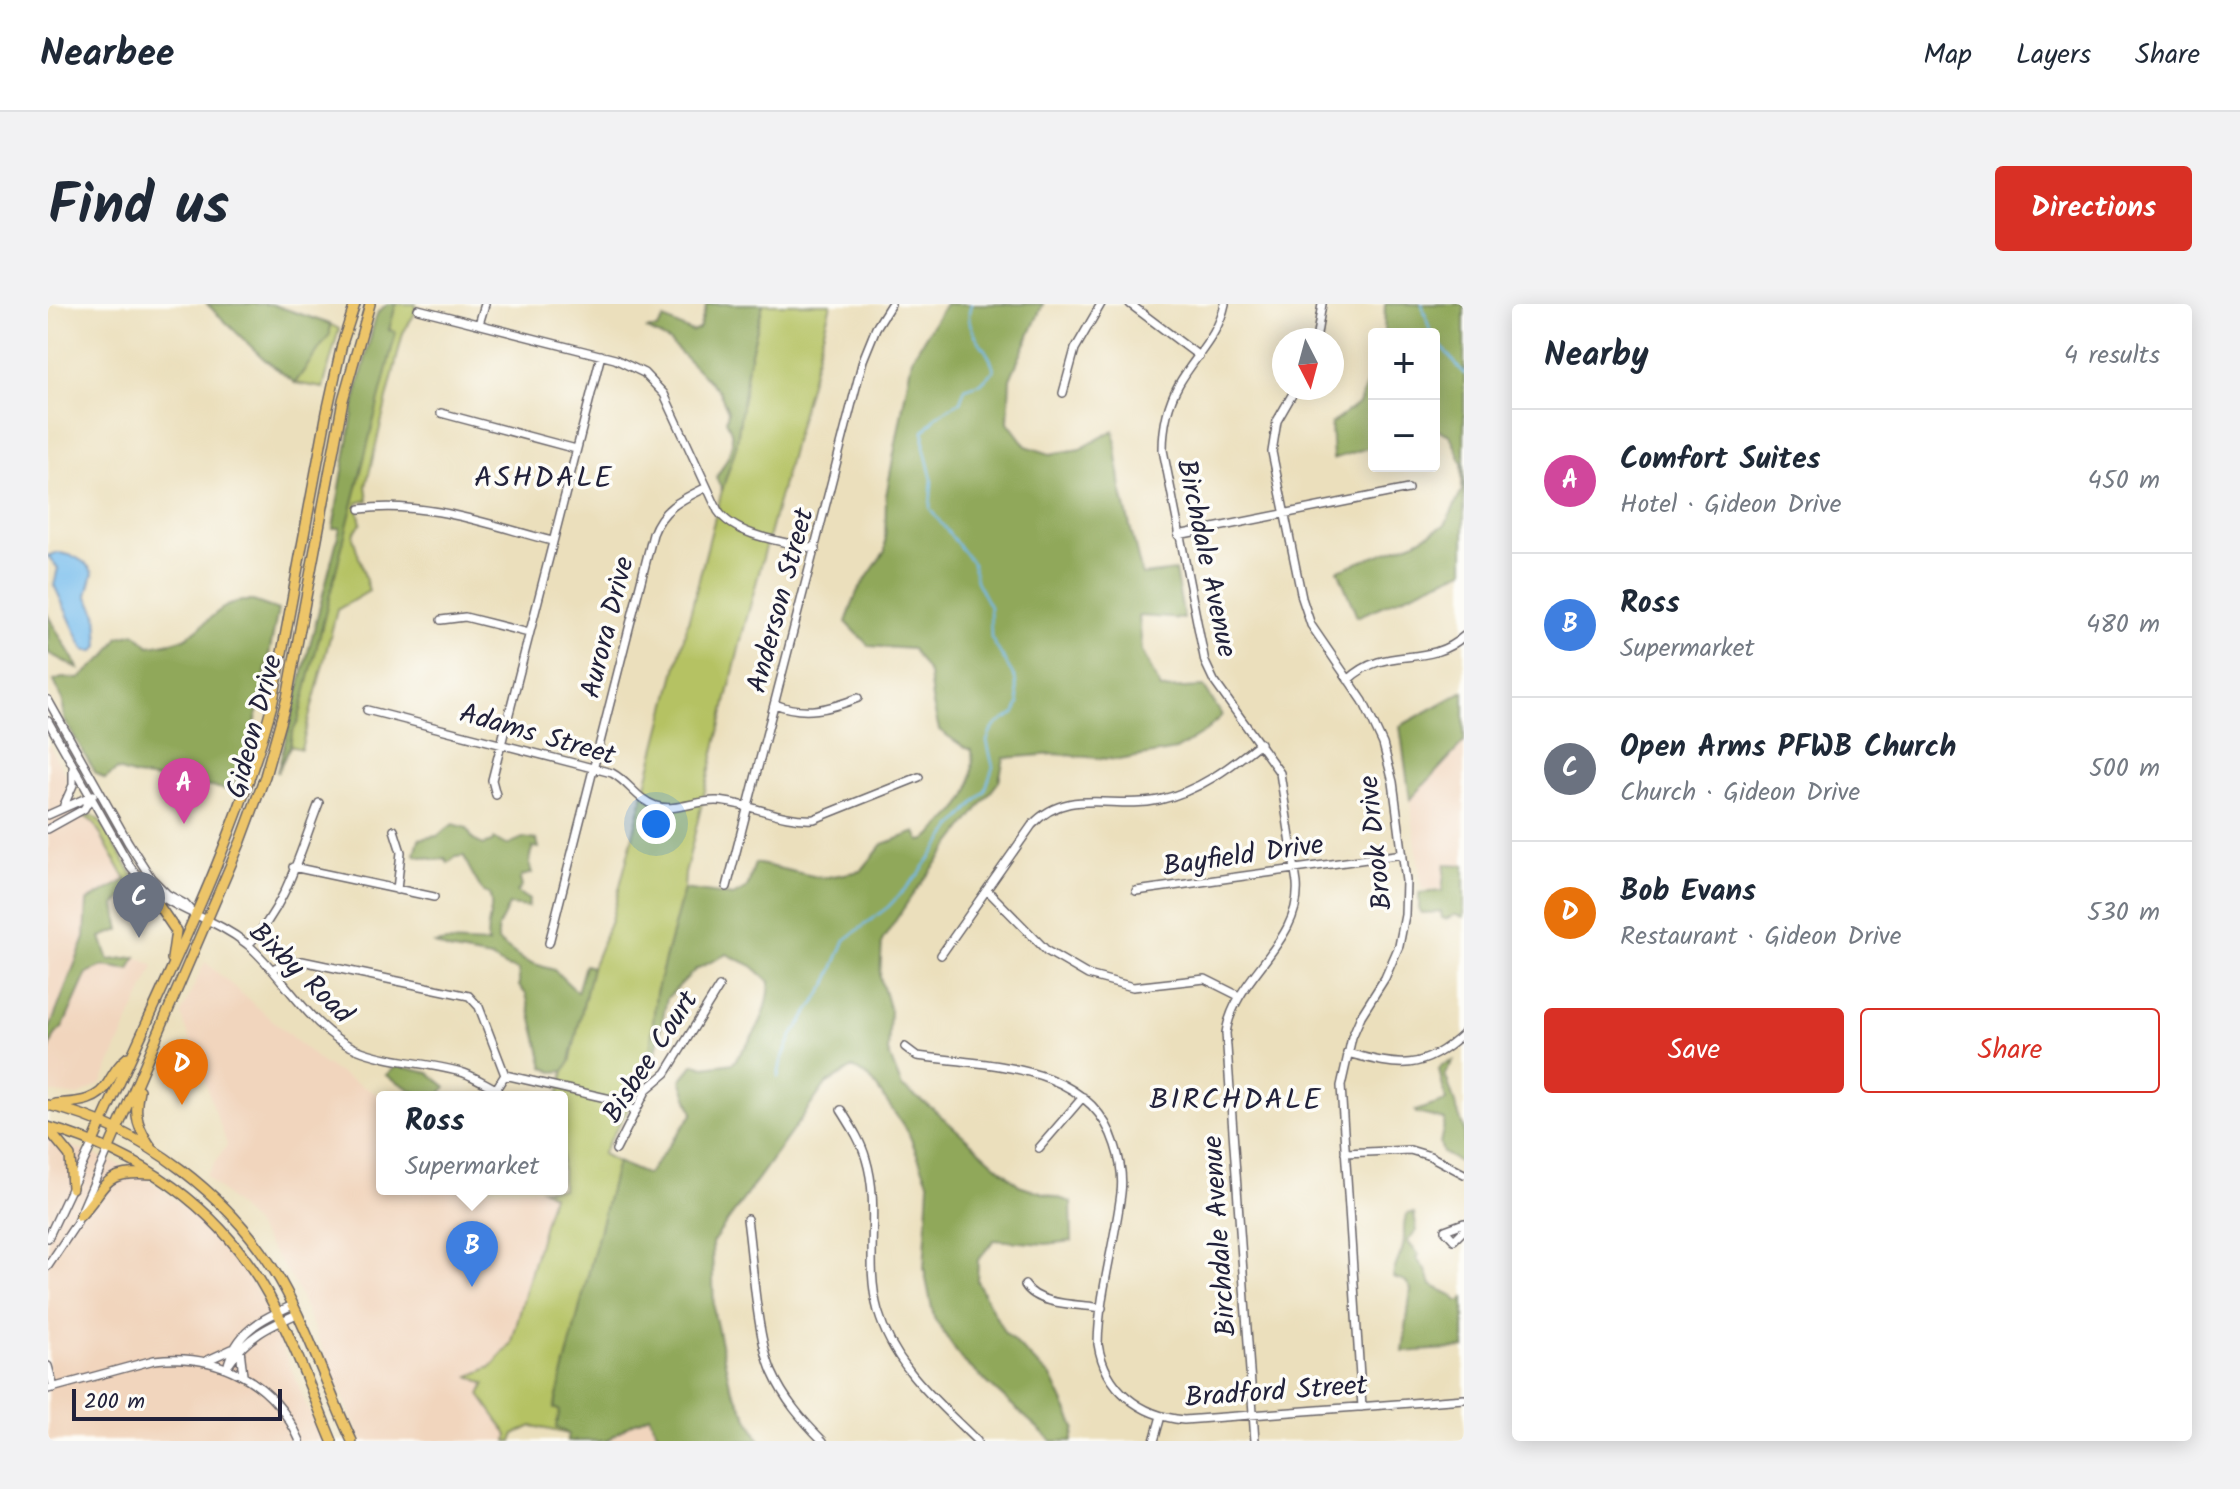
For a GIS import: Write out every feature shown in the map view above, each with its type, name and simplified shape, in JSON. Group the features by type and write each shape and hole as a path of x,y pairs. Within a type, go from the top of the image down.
{"main road":[{"name":"Gideon Drive","path":"93,1142 195,915 240,805 264,735 327,412 342,344 355,304"},
{"name":"Gideon Drive","path":"109,1148 207,921 265,776 287,698 343,400 370,304"},
{"path":"292,599 305,602"},
{"path":"144,884 176,931 172,963"},
{"path":"48,1104 80,1102 93,1097 103,1090 117,1067 131,1055"},
{"path":"140,1077 135,1116 155,1153"},
{"path":"48,1104 101,1123 155,1153 205,1189 237,1221 270,1264 295,1309 352,1441"},
{"path":"48,1128 109,1148 157,1174 198,1206 231,1241 257,1277 279,1316 332,1441"},
{"path":"48,1128 70,1156 72,1188"},
{"path":"80,1216 100,1187 114,1177 134,1173 157,1174"}],"street":[{"path":"479,324 485,304"},
{"name":"Anderson Street","path":"727,887 863,360 877,326 891,304"},
{"path":"1063,393 1075,349 1101,304"},
{"path":"1130,304 1199,356"},
{"name":"Birchdale Avenue","path":"1225,304 1219,327 1172,397 1163,435 1164,465 1205,662 1214,681 1276,765 1283,784 1298,897 1291,922 1239,996 1230,1014 1226,1033 1255,1441"},
{"path":"1318,328 1322,304"},
{"path":"418,309 601,355 634,367 658,386 669,402 718,511 735,528 816,549"},
{"path":"496,795 492,780 601,355"},
{"name":"Brook Drive","path":"1288,400 1280,412 1273,443 1305,612 1317,637 1369,711 1386,753 1393,782 1403,854 1406,898 1399,946 1385,978 1357,1025 1347,1053 1341,1086 1362,1407"},
{"path":"441,413 576,449"},
{"name":"Aurora Drive","path":"549,943 655,528 671,506 707,487"},
{"path":"1178,535 1408,489"},
{"path":"360,509 414,507 552,541"},
{"path":"441,620 465,617 529,633"},
{"path":"1348,680 1379,660 1434,654 1449,648 1464,636"},
{"path":"775,704 792,710 812,711 858,698"},
{"path":"48,700 151,878 195,915"},
{"name":"Adams Street","path":"367,710 593,768 619,777 644,800 660,807 679,807 706,801 797,819 814,819 919,777"},
{"path":"48,721 131,868 144,884 170,903 195,915"},
{"path":"941,955 1032,825 1048,811 1069,802 1139,803 1176,795 1216,777 1260,743"},
{"path":"63,807 73,785 73,765"},
{"path":"48,815 99,792"},
{"path":"48,829 84,809 91,797"},
{"path":"248,945 273,915 319,803"},
{"path":"394,830 401,852 397,890"},
{"name":"Bayfield Drive","path":"1136,891 1403,854"},
{"path":"293,867 434,897"},
{"path":"987,890 1047,951 1088,975 1133,987 1205,979 1239,996"},
{"name":"Bixby Road","path":"195,915 248,945 273,969 300,1003 332,1033 357,1050 461,1072 496,1089 505,1075 615,1100 636,1111"},
{"path":"273,969 285,963 302,961 469,996 479,1007 505,1075"},
{"name":"Bisbee Court","path":"616,1150 647,1089 666,1073 719,987"},
{"path":"1347,1053 1389,1064 1409,1065 1427,1060 1464,1035"},
{"name":"Bradford Street","path":"905,1047 917,1056 1046,1076 1083,1097 1104,1119 1114,1139 1120,1166 1121,1192 1098,1344 1108,1376 1132,1403 1161,1416 1184,1420 1464,1399"},
{"path":"1039,1148 1083,1097"},
{"path":"841,1110 858,1137 869,1171 872,1278 884,1328 912,1376 977,1441"},
{"name":"Gideon Drive","path":"48,1238 93,1142"},
{"name":"Gideon Drive","path":"48,1266 80,1216 109,1148"},
{"path":"1345,1153 1410,1150 1430,1156 1464,1174"},
{"path":"747,1219 763,1342 771,1370 794,1410 823,1441"},
{"path":"1464,1223 1445,1230 1455,1240 1464,1230"},
{"path":"1025,1285 1039,1298 1102,1308"},
{"path":"227,1368 251,1328 295,1309"},
{"path":"48,1366 51,1389 154,1360 216,1358 236,1349"},
{"path":"236,1349 244,1377"},
{"path":"201,1360 244,1377 281,1408 300,1441"},
{"path":"1154,1441 1161,1416"}],"shaded area":[{"path":"1464,742 1464,890 1422,889 1410,800"},
{"path":"48,743 66,775 66,788 86,820 94,823 126,880 87,901 86,947 109,960 136,957 154,966 102,1082 79,1096 48,1092"},
{"path":"205,962 322,1063 376,1094 376,1195 552,1195 507,1360 525,1372 507,1441 362,1441 295,1284 251,1220 206,1176 227,1145 181,1014"},
{"path":"48,1138 112,1161 148,1179 192,1213 220,1241 245,1272 263,1302 322,1441 48,1441"},
{"path":"649,1415 661,1441 606,1441 627,1426"}],"green space":[{"path":"207,304 271,304 330,324 330,334 295,383 264,359"},
{"path":"387,304 396,304 389,330 396,332 298,722 277,773 340,528 333,528 355,401 375,319"},
{"path":"396,304 416,304 414,315 403,333 366,486 368,500 357,503 361,524 353,537 369,591 337,610 301,749 290,746 292,733 395,332 389,330"},
{"path":"707,304 763,304 748,365 736,447 722,490 716,478 730,451 732,437 726,421 728,411 719,391 669,341 646,329 657,329 664,319 692,332 699,329"},
{"path":"763,304 831,304 742,636 684,889 656,993 651,1051 656,1052 655,1062 602,1154 617,1162 555,1408 560,1411 568,1434 532,1426 515,1434 512,1441 507,1441 508,1435 480,1395 485,1384 470,1376 491,1367 511,1345 552,1195 568,1195 568,1091 559,1091 564,1071 570,1062 592,967 611,921 722,490 736,447 748,365"},
{"path":"945,304 1043,304 1010,379 1008,422 1026,446 1050,454 1080,449 1114,430 1121,489 1142,575 1175,571 1184,619 1139,616 1142,651 1161,689 1204,687 1222,715 1205,732 1176,750 1119,760 1055,754 1004,758 999,781 911,897 882,941 880,977 890,1011 888,1052 902,1087 932,1108 1019,1185 1071,1202 1072,1241 1045,1244 994,1240 978,1260 977,1281 1004,1332 1052,1378 1075,1427 1072,1441 1052,1441 961,1359 934,1318 924,1269 929,1184 908,1132 870,1078 853,1068 826,1084 712,1243 714,1313 730,1384 760,1441 661,1441 649,1415 606,1441 567,1441 568,1434 556,1427 560,1411 554,1408 617,1162 647,1175 693,1113 681,1080 694,1064 705,1067 733,1063 763,1016 769,994 770,982 752,966 727,954 696,969 667,998 656,1052 650,1051 656,993 684,889 733,896 747,888 755,863 822,878 861,871 883,844 916,832 920,841 926,840 956,811 968,792 973,767 972,750 939,730 929,674 912,649 869,646 846,622 857,592 885,551 886,496 912,358"},
{"path":"1385,304 1464,304 1464,570 1357,617 1338,570 1416,541 1445,525 1462,491 1462,463 1450,435 1440,431 1440,328 1384,328"},
{"path":"330,324 339,329 323,388 295,383 329,334"},
{"path":"1368,381 1368,448 1333,459 1331,424 1359,403"},
{"path":"242,601 253,601 278,610 252,739 231,790 136,776 117,770 105,779 95,772 64,719 63,701 54,681 79,679 106,656 119,637 135,633 149,646 178,640 190,635 224,608"},
{"path":"48,616 79,669 48,653"},
{"path":"1464,691 1464,742 1410,800 1400,726"},
{"path":"92,815 100,821 138,884 135,886 126,880 94,823 84,816"},
{"path":"453,824 467,828 473,840 483,845 494,839 507,845 523,838 537,840 539,848 533,847 530,857 532,873 522,876 522,886 517,892 529,900 528,907 509,905 498,927 498,941 525,961 554,970 577,992 585,965 592,967 570,1062 564,1071 553,1072 544,1067 526,994 519,986 519,970 491,958 448,950 435,944 488,944 491,900 489,894 483,892 464,856 448,863 445,858 437,860 415,854 419,839 437,836"},
{"path":"1445,864 1464,865 1464,917 1455,915 1445,919 1441,912 1422,913 1419,910 1419,893 1442,891"},
{"path":"126,880 135,886 115,905 120,930 101,937 109,960 136,957 130,970 103,966 87,973 48,1052 48,1033 85,938 87,901"},
{"path":"1453,1061 1445,1074 1464,1130 1464,1158 1459,1162 1443,1153 1440,1143 1445,1120 1415,1111 1446,1101 1439,1070 1442,1065"},
{"path":"395,1067 429,1073 446,1087 443,1091 413,1091 386,1075"},
{"path":"1414,1213 1417,1231 1407,1241 1419,1255 1416,1258 1427,1272 1431,1285 1452,1295 1457,1301 1462,1301 1464,1297 1464,1348 1403,1352 1411,1289 1405,1281 1393,1277 1403,1246 1405,1218 1407,1214"}],"water":[{"path":"55,553 77,558 93,573 87,595 97,614 99,647 94,651 83,648 54,585 58,568 48,556"}],"waterway":[{"path":"778,1077 792,1036 826,986 845,940 888,907 918,875 952,828 985,791 993,767 987,741 990,733 996,725 1014,714 1019,704 1015,678 991,638 990,607 976,581 973,564 930,509 932,479 924,447 924,431 938,415 960,402 965,388 981,383 994,370 970,323 971,304"},
{"path":"1422,304 1429,328"},
{"path":"1440,344 1464,374"}],"place":[{"name":"Comfort Suites","path":"184,824"},
{"name":"Open Arms PFWB Church","path":"139,938"},
{"name":"Bob Evans","path":"182,1105"},
{"name":"Ross","path":"472,1287"}],"district":[{"name":"ASHDALE","path":"544,477"},
{"name":"BIRCHDALE","path":"1236,1099"}]}
